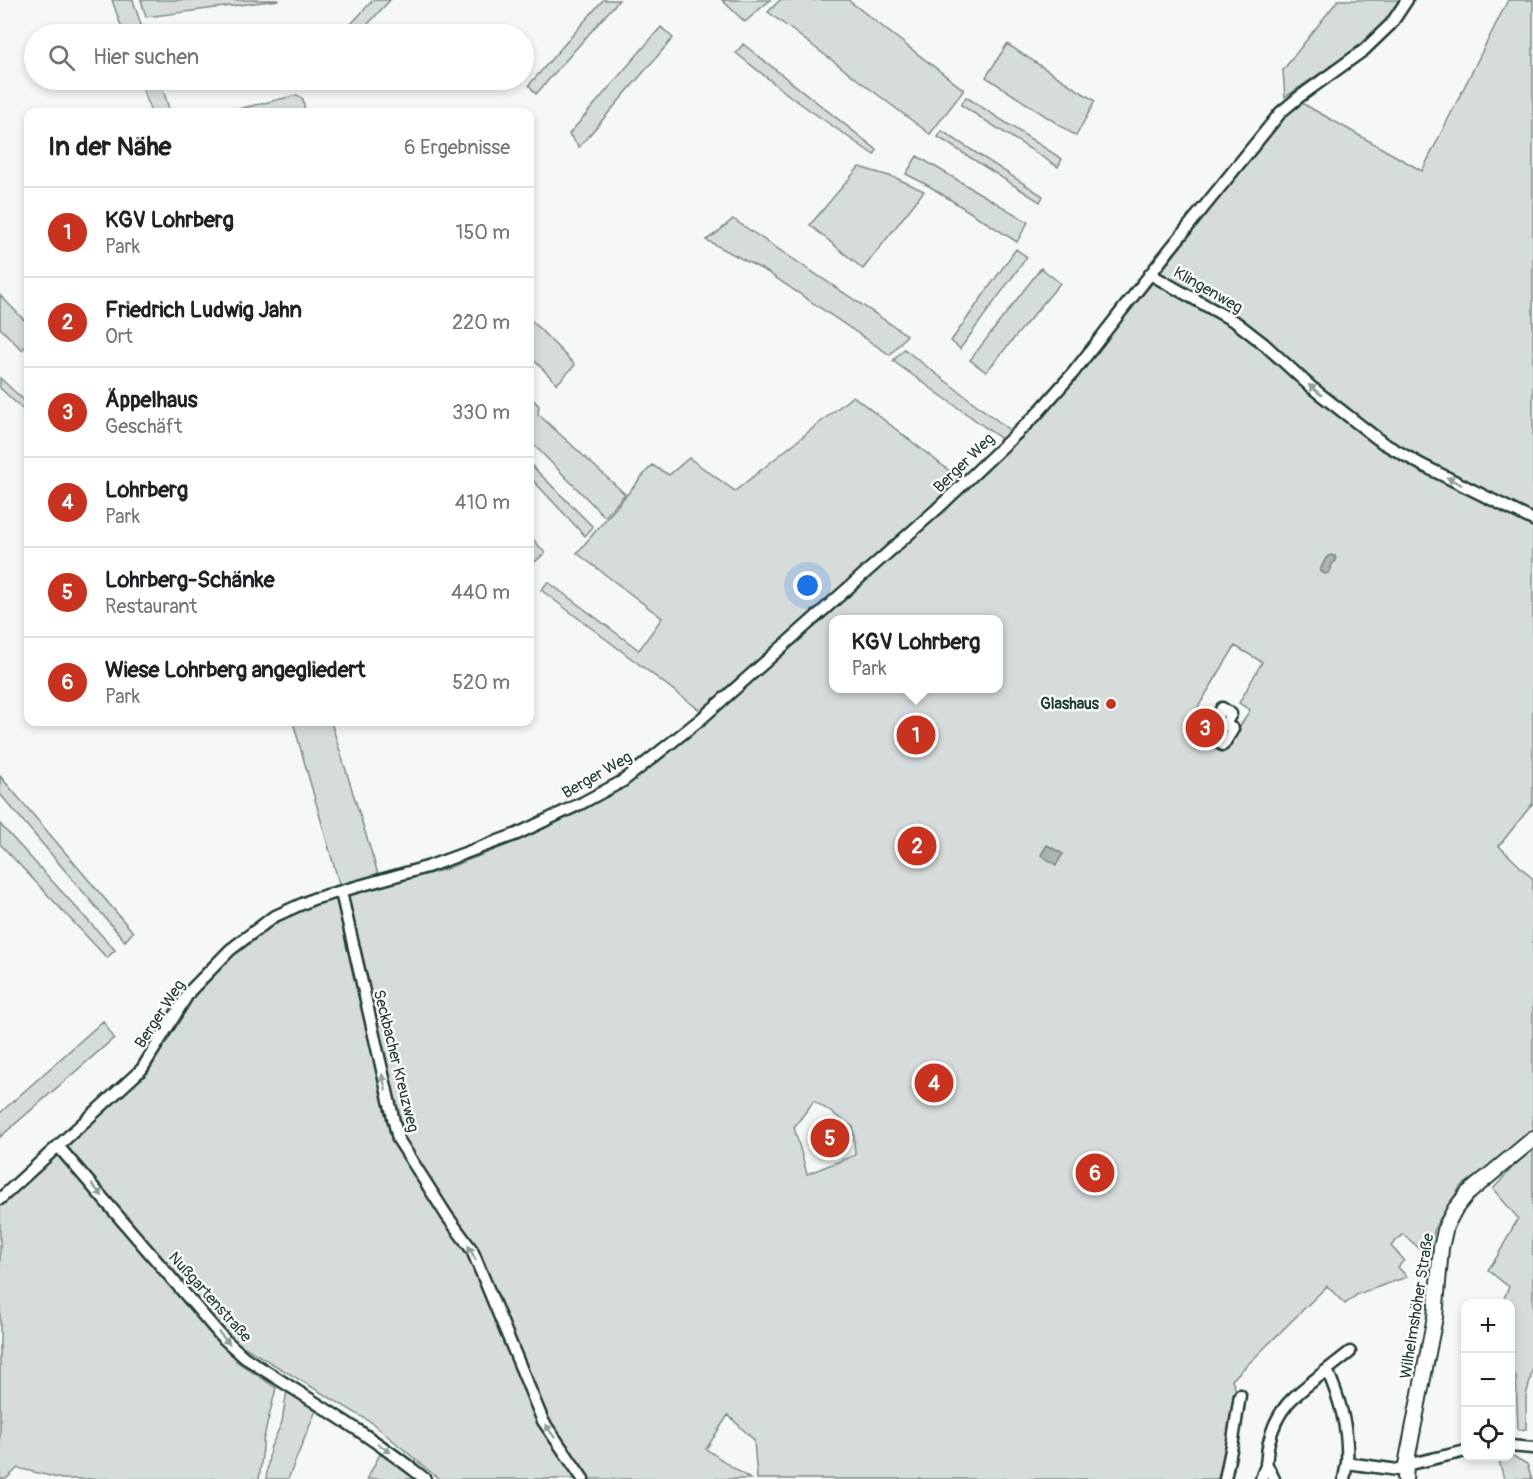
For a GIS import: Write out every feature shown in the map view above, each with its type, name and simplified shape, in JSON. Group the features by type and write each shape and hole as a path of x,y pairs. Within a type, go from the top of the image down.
{"main road":[{"name":"Wilhelmshöher Straße","path":"1405,1472 1435,1317 1441,1248 1446,1226 1455,1209 1467,1194 1533,1139"}],"street":[{"name":"Klingenweg","path":"1407,0 1391,24 1364,50 1281,112 1150,274 1237,323 1311,387 1383,443 1533,520"},
{"name":"Berger Weg","path":"0,1199 142,1069 190,991 230,950 273,917 313,899 427,867 517,834 623,781 701,719 937,509 1035,416 1073,373 1150,274"},
{"name":"Seckbacher Kreuzweg","path":"341,892 398,1139 447,1216 472,1250 543,1421 583,1479"},
{"name":"Nußgartenstraße","path":"58,1146 233,1348 394,1454 425,1479"},
{"path":"1261,1479 1276,1419 1292,1399 1350,1352"},
{"path":"1327,1370 1334,1385 1347,1441 1344,1479"},
{"path":"1225,1479 1240,1395"},
{"path":"1515,1446 1533,1448"},
{"path":"1347,1463 1405,1472 1461,1453"},
{"path":"1266,1463 1274,1479"}],"shaded area":[{"path":"112,0 133,0 141,24 120,24"},
{"path":"141,0 279,0 146,17"},
{"path":"373,0 390,0 368,24 351,24"},
{"path":"603,0 619,0 536,94 533,90 534,79"},
{"path":"722,0 770,0 745,22"},
{"path":"780,0 848,0 964,90 930,134 768,12"},
{"path":"1338,0 1401,0 1387,20 1360,46 1285,97 1283,70"},
{"path":"1508,0 1533,0 1533,803 1499,846 1533,879 1533,1130 1508,1153 1460,1187 1436,1225 1431,1242 1430,1258 1403,1234 1391,1246 1404,1260 1398,1267 1407,1277 1358,1294 1345,1304 1327,1286 1232,1380 1237,1393 1223,1479 757,1479 754,1440 728,1415 706,1449 750,1479 439,1479 371,1422 241,1345 236,1361 276,1388 263,1441 259,1479 62,1479 18,1468 6,1479 0,1479 0,1206 145,1074 197,992 233,954 276,923 306,908 443,870 520,840 587,808 626,785 716,712 708,705 701,711 541,590 548,582 639,650 662,618 577,553 652,465 669,475 689,458 735,491 853,396 969,486 1038,420 1150,286 1283,115 1300,102 1422,171","holes":["1235,646 1262,662 1239,703 1250,710 1223,753 1200,742 1186,727","814,1101 853,1127 855,1155 807,1174 794,1127"]},
{"path":"661,27 673,38 579,147 569,134"},
{"path":"743,44 877,150 874,155 791,97 736,53"},
{"path":"1007,44 1095,101 1076,136 986,77"},
{"path":"143,90 163,90 169,108 150,108"},
{"path":"297,95 303,99 304,108 243,108"},
{"path":"966,97 1062,159 1058,167 961,105"},
{"path":"942,131 1043,196 1040,202 938,137"},
{"path":"917,156 1028,222 1017,242 906,174"},
{"path":"859,167 896,178 924,191 863,269 810,225"},
{"path":"733,219 907,335 890,355 767,272 706,240"},
{"path":"1016,249 1027,257 960,349 951,341"},
{"path":"1041,268 1060,283 986,372 970,360"},
{"path":"0,295 24,320 24,348 22,350 0,328"},
{"path":"534,323 575,365 557,384 534,360"},
{"path":"904,349 1012,432 1003,440 893,361"},
{"path":"0,378 24,400 24,410 0,388"},
{"path":"534,400 539,406 538,414 625,494 605,517 534,445"},
{"path":"534,468 593,527 585,536 534,481"},
{"path":"534,541 545,553 534,563"},
{"path":"1331,555 1335,556 1336,561 1332,564 1330,572 1325,574 1320,570 1326,558"},
{"path":"294,726 332,726 379,877 340,887"},
{"path":"0,776 133,932 125,941 0,794"},
{"path":"0,824 115,950 107,958 0,844"},
{"path":"1047,845 1063,854 1056,865 1041,855"},
{"path":"103,1021 114,1038 0,1137 0,1113"},
{"path":"1533,1145 1533,1368 1526,1396 1526,1429 1518,1430 1515,1299 1504,1299 1509,1287 1488,1270 1518,1218 1493,1189"},
{"path":"287,1390 316,1410 288,1479 266,1479 270,1449 282,1422"},
{"path":"380,1454 415,1479 367,1479"},
{"path":"1515,1457 1527,1464 1532,1479 1504,1479 1499,1461 1515,1461"}],"place":[{"name":"Glashaus","path":"1111,704"},
{"name":"Äppelhaus","path":"1205,728"},
{"name":"KGV Lohrberg","path":"916,735"},
{"name":"Friedrich Ludwig Jahn","path":"917,846"},
{"name":"Lohrberg","path":"934,1083"},
{"name":"Lohrberg-Schänke","path":"830,1138"},
{"name":"Wiese Lohrberg angegliedert","path":"1095,1173"}]}
